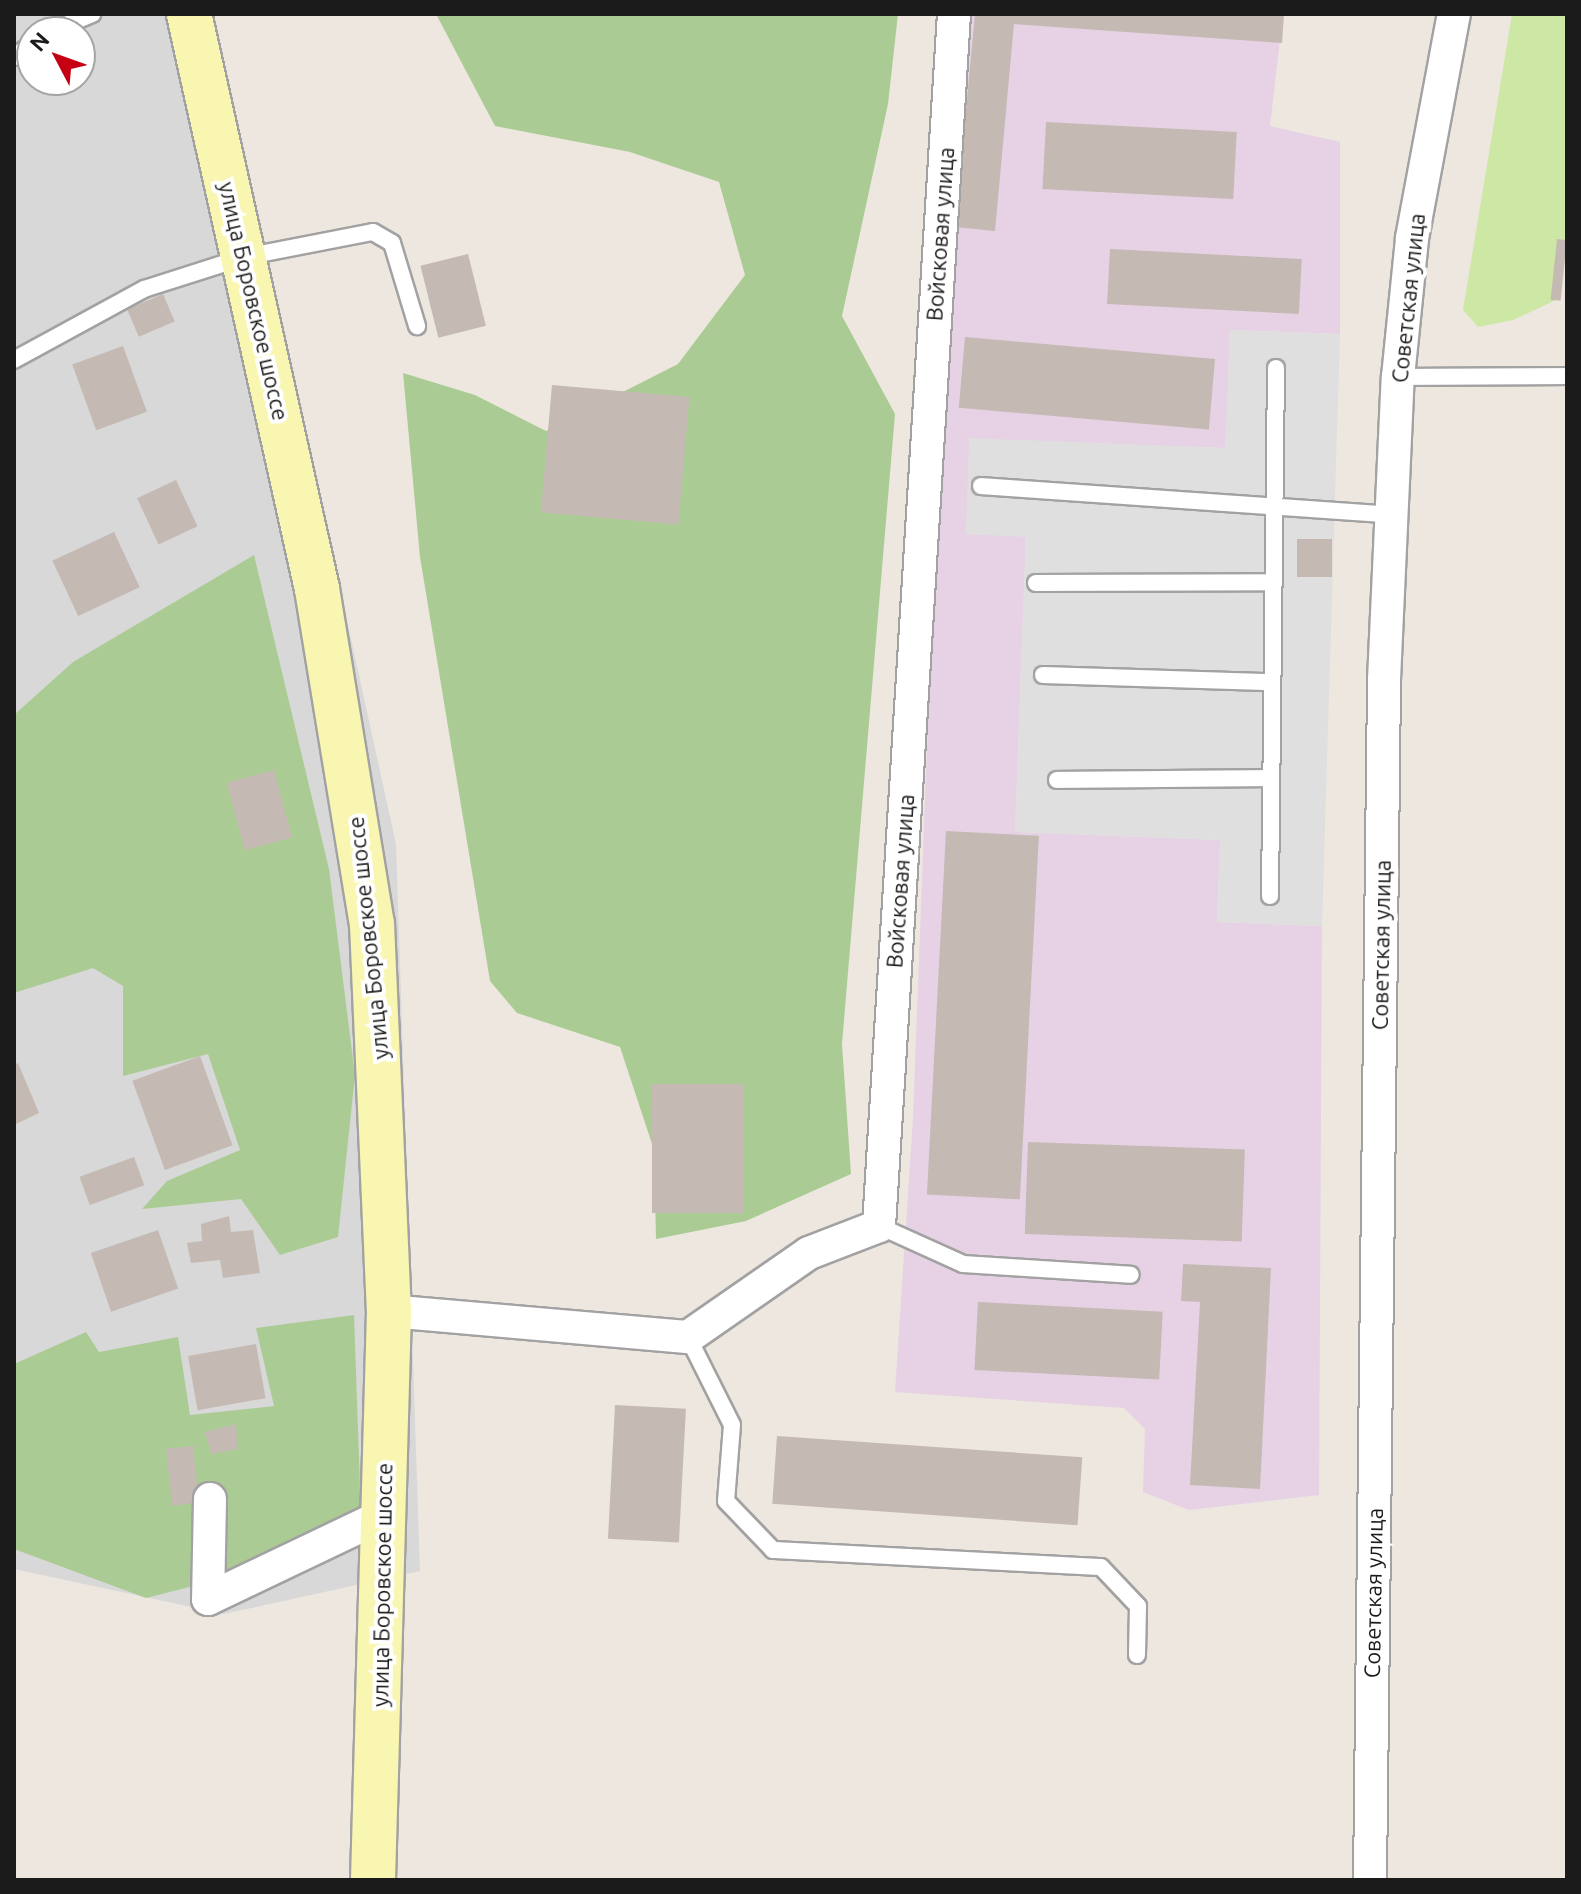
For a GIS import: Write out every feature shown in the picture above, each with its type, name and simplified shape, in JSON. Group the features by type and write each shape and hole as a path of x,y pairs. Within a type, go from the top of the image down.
{"street":[{"name":"улица Боровское шоссе","path":"189,14 320,603 372,924 389,1311 373,1880"},
{"name":"Войсковая улица","path":"879,1226 954,14"},
{"name":"Советская улица","path":"1370,1880 1384,680 1398,377 1412,238 1454,14"},
{"path":"389,1311 688,1337 809,1253 879,1226"},
{"path":"210,1499 208,1599 384,1515"}],"lane":[{"path":"14,360 144,289 244,257 382,234 392,243 417,326"},
{"path":"1270,896 1276,368"},
{"path":"1398,377 1567,376"},
{"path":"981,486 1393,515"},
{"path":"1036,583 1274,582"},
{"path":"1043,675 1272,682"},
{"path":"1057,780 1271,778"},
{"path":"879,1226 963,1264 1131,1275"},
{"path":"688,1337 732,1425 726,1501 773,1550 1101,1567 1138,1606 1137,1655"}],"shaded area":[{"path":"14,14 214,14 396,844 420,1571 224,1614 14,1569"},
{"path":"964,14 1283,14 1270,126 1340,142 1340,334 1230,330 1226,448 970,439 966,534 1026,536 1015,832 1220,840 1217,922 1322,926 1319,1495 1189,1510 1143,1492 1145,1429 1124,1408 895,1392 913,1118 943,324"},
{"path":"1230,330 1340,334 1322,926 1217,922 1220,840 1015,832 1026,537 966,534 969,438 1225,448"}],"green space":[{"path":"436,14 898,14 888,104 842,316 895,414 842,1044 851,1174 746,1221 656,1239 654,1150 620,1047 517,1013 490,981 420,557 403,373 475,395 546,431 678,364 745,275 719,182 630,152 495,126"},
{"path":"1512,14 1567,14 1567,240 1558,239 1556,300 1513,320 1478,327 1463,310"},
{"path":"254,555 329,869 355,1075 338,1237 280,1255 241,1199 142,1209 167,1181 240,1150 208,1054 123,1076 123,986 93,968 14,993 14,715 73,662"},
{"path":"354,1315 361,1515 213,1581 146,1598 14,1549 14,1364 86,1332 99,1352 178,1337 190,1415 274,1406 256,1328"}],"building":[{"path":"975,14 1284,14 1282,43 1014,24 995,231 955,227"},
{"path":"1046,122 1237,132 1233,199 1042,189"},
{"path":"1557,239 1567,240 1561,301 1551,300"},
{"path":"1110,249 1302,259 1299,314 1107,304"},
{"path":"468,254 486,326 438,338 420,266"},
{"path":"163,294 175,322 139,337 127,309"},
{"path":"965,337 1215,359 1209,430 959,408"},
{"path":"123,346 147,412 96,430 72,364"},
{"path":"552,385 689,397 678,525 541,513"},
{"path":"176,480 198,526 159,544 137,498"},
{"path":"114,532 140,587 78,616 52,561"},
{"path":"1297,539 1332,539 1332,577 1297,577"},
{"path":"274,770 292,838 245,850 227,783"},
{"path":"946,831 1039,836 1020,1199 927,1195"},
{"path":"200,1056 232,1145 165,1170 132,1081"},
{"path":"18,1063 39,1113 14,1125 14,1065"},
{"path":"652,1084 744,1084 744,1213 652,1213"},
{"path":"1028,1142 1245,1150 1242,1242 1025,1234"},
{"path":"134,1157 144,1185 90,1205 79,1177"},
{"path":"229,1216 231,1232 253,1230 260,1273 223,1278 220,1260 191,1263 187,1243 202,1241 201,1224"},
{"path":"158,1230 178,1289 111,1312 91,1253"},
{"path":"1183,1264 1271,1268 1260,1489 1190,1485 1200,1302 1181,1301"},
{"path":"978,1302 1163,1312 1159,1380 974,1370"},
{"path":"256,1344 266,1398 198,1410 188,1356"},
{"path":"615,1405 686,1409 679,1543 608,1539"},
{"path":"236,1424 238,1449 211,1454 205,1432"},
{"path":"777,1436 1082,1457 1078,1525 772,1504"},
{"path":"193,1446 199,1503 172,1506 166,1449"}]}
